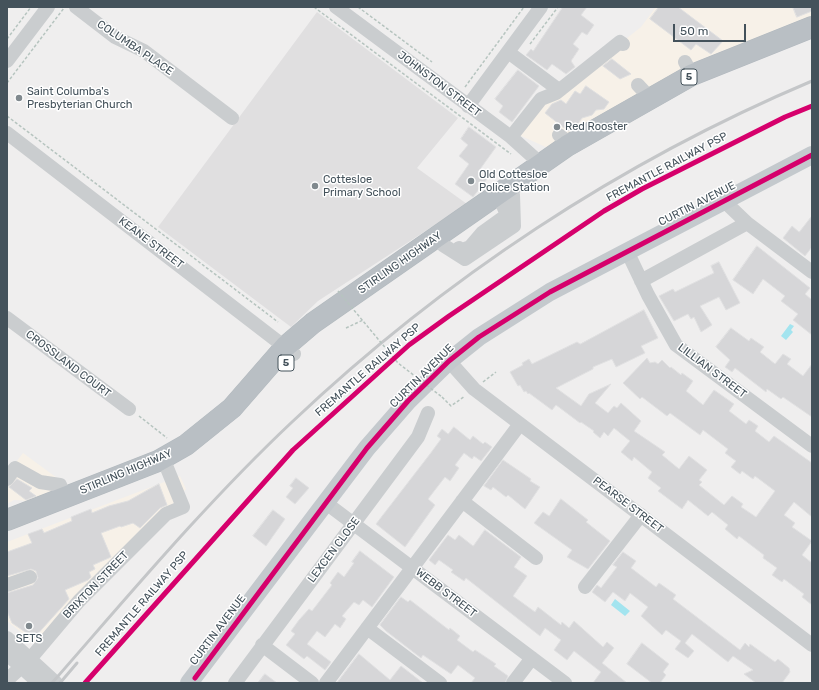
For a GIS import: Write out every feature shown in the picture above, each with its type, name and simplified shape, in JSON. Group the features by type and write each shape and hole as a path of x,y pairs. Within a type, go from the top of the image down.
{"highway":[{"name":"STIRLING HIGHWAY","path":"508,194 541,164 563,141 644,92 689,68 812,27"},
{"name":"STIRLING HIGHWAY","path":"9,522 167,468 202,448 222,432 313,323 444,240 508,194 588,146 715,77 812,38"},
{"name":"STIRLING HIGHWAY","path":"9,522 65,497 158,461 186,445 232,408 290,350"}],"main road":[{"name":"CURTIN AVENUE","path":"192,681 367,448 408,402 449,361 479,337 518,311 627,251 812,155"}],"street":[{"path":"7,61 48,7"},
{"name":"COLUMBA PLACE","path":"76,7 115,37 144,51 232,118"},
{"name":"JOHNSTON STREET","path":"336,7 511,137 541,164"},
{"path":"468,106 541,7"},
{"path":"511,137 541,99 560,90 620,42 622,44"},
{"path":"508,52 560,90"},
{"name":"KEANE STREET","path":"7,133 290,350"},
{"path":"444,240 465,259 514,226 508,194"},
{"path":"724,201 747,223 812,272"},
{"path":"641,281 747,223"},
{"name":"LILLIAN STREET","path":"627,251 641,281 676,344 812,446"},
{"name":"CROSSLAND COURT","path":"7,318 129,409"},
{"name":"PEARSE STREET","path":"449,361 474,388 520,424 812,644"},
{"name":"LEXCEN CLOSE","path":"235,683 418,437 428,413"},
{"path":"326,683 520,424"},
{"path":"7,479 15,468 40,482 60,484 65,497"},
{"name":"BRIXTON STREET","path":"7,680 79,601 166,514 182,507 167,468"},
{"path":"462,501 536,558"},
{"name":"WEBB STREET","path":"326,503 565,683"},
{"path":"585,587 640,515"},
{"path":"7,585 30,577"},
{"path":"367,628 440,683"},
{"path":"7,638 39,683"},
{"path":"262,645 312,683"},
{"path":"7,654 25,662 56,683"},
{"path":"513,683 532,658"}],"path":[{"path":"7,40 31,7"},
{"path":"7,83 64,7"},
{"path":"314,7 515,157"},
{"path":"358,7 433,63"},
{"path":"469,90 465,87 524,7"},
{"path":"7,116 278,322"},
{"path":"338,290 398,363 442,397 451,406 470,392"},
{"path":"346,328 363,320"},
{"path":"479,385 496,372"},
{"path":"129,409 170,441"}],"shaded area":[{"path":"656,7 812,7 812,16 690,64 608,111 548,148 510,131 641,27"},
{"name":"Cottesloe Primary School","path":"317,12 458,118 417,168 467,204 318,301 291,327 158,227"},
{"path":"23,453 68,486 30,501 14,500 7,504 7,474"},
{"path":"180,476 186,489 43,650 7,621 7,542"}],"water":[{"path":"790,324 794,326 791,330 793,332 786,340 781,336"},
{"path":"615,599 630,611 625,616 611,605"}],"building":[{"path":"563,7 587,7 581,15 594,25 587,35 582,32 573,44 579,49 571,61 575,67 566,74 552,64 547,70 526,55 531,49 533,51"},
{"path":"659,7 678,7 723,41 711,54 696,44 691,50 650,19"},
{"path":"793,7 812,7 812,11 797,17"},
{"path":"612,59 631,74 620,79 603,66"},
{"path":"518,70 539,86 512,122 499,112 503,106 495,99"},
{"path":"586,86 609,102 604,109 596,110 592,115 582,118 575,128 568,131 545,113 552,104 561,100 566,104 575,91 580,94"},
{"path":"469,127 496,147 478,172 487,179 473,197 455,184 469,164 459,156 468,145 461,139"},
{"path":"812,216 812,247 805,256 783,238 792,226 799,232"},
{"path":"757,246 810,288 805,294 812,300 812,335 793,320 798,314 781,301 785,296 763,279 753,294 733,280"},
{"path":"719,262 740,303 726,310 719,297 700,306 712,325 701,332 694,317 691,319 688,314 674,321 659,296 673,289 675,292 714,273 711,266"},
{"path":"644,310 658,338 641,346 645,353 616,367 612,359 593,367 593,369 556,388 581,406 589,394 611,384 595,403 608,413 614,406 617,408 621,403 641,421 634,431 665,452 662,455 679,469 689,456 707,470 699,480 702,482 699,485 724,505 732,496 743,504 741,507 756,517 775,491 755,476 753,479 742,471 740,474 731,467 736,461 725,453 728,449 703,430 700,435 670,413 667,416 642,397 640,399 623,383 647,358 650,363 655,362 658,364 662,360 670,368 671,367 681,375 682,373 693,381 686,391 703,405 714,390 734,404 729,411 746,424 749,420 758,426 755,431 769,442 774,436 812,463 812,517 794,502 784,515 795,523 792,527 812,541 802,555 812,563 812,605 802,597 804,594 784,579 782,582 772,575 777,568 763,558 764,555 739,536 737,539 725,529 728,525 712,512 708,516 688,500 682,509 658,491 661,488 648,478 652,472 634,457 632,461 621,452 630,441 614,428 608,436 604,432 600,438 593,432 594,431 581,422 580,423 556,405 552,410 529,393 528,394 526,391 524,392 520,385 518,386 510,372 523,365 522,363 529,359 532,364 577,342 580,344"},
{"path":"731,328 749,341 751,338 764,347 760,352 775,364 783,354 791,359 787,364 803,376 812,364 812,417 783,397 781,399 767,389 766,392 735,368 732,372 725,367 730,360 716,347"},
{"path":"454,427 470,440 473,436 483,444 485,442 492,447 481,461 474,456 472,459 464,453 455,465 459,468 450,481 445,477 428,499 435,505 405,547 376,524 441,439 437,436 442,429 448,434"},
{"path":"503,460 540,487 525,509 508,495 506,497 493,487 491,490 484,486"},
{"path":"296,478 309,488 295,504 286,497 293,488 290,486"},
{"path":"17,479 32,488 29,491 36,496 26,500 9,487"},
{"path":"159,484 167,505 160,508 140,528 133,523 101,533 111,557 93,565 95,569 89,572 91,577 88,580 65,590 69,599 34,638 12,623 7,611 7,593 33,585 38,578 36,571 31,569 7,576 7,552 32,543 28,534 42,529 44,533 72,521 71,517 91,509 92,513 109,506 128,501"},
{"path":"561,499 588,520 586,522 610,541 588,569 567,557 572,550 534,523 543,512 549,516"},
{"path":"273,510 285,519 266,546 253,536"},
{"path":"485,530 521,557 514,567 527,576 513,596 535,612 538,607 561,625 562,622 569,628 574,621 603,647 607,642 614,648 602,663 627,683 593,683 601,672 574,651 567,660 554,650 561,640 545,628 540,636 466,578 464,581 451,572 453,570 439,560 435,565 429,560 448,535 455,540 459,535 473,546"},
{"path":"360,551 394,577 372,607 363,600 359,605 354,602 342,616 346,619 340,628 335,624 325,637 317,631 307,644 331,662 325,670 307,656 304,659 286,645 295,634 291,631 299,620 309,609 312,611 332,585 330,583 338,572 344,577"},
{"path":"623,552 636,561 631,568 656,587 659,583 676,595 673,599 740,650 745,643 749,647 750,644 775,662 778,659 789,668 790,672 782,683 756,683 744,674 753,670 733,656 728,662 692,634 685,643 694,651 688,658 675,649 681,641 666,630 662,635 641,616 648,607 630,593 625,601 613,592 605,602 592,592 597,585 601,588 617,567 613,565"},
{"path":"401,597 408,602 410,600 449,630 450,628 460,636 457,640 473,652 475,650 496,664 494,666 508,676 505,683 471,683 475,678 458,665 451,674 423,655 421,658 386,631 380,625"},
{"path":"642,643 669,664 663,672 666,675 660,683 652,683 627,664"},
{"path":"359,654 390,680 401,666 423,683 337,683"},
{"path":"265,674 277,683 258,683"}],"railway":[{"path":"52,683 229,484 292,422 350,370 410,320 472,273 537,228 603,187 671,148 741,113 812,81"},
{"path":"60,683 77,663"}],"cycle path":[{"name":"FREMANTLE RAILWAY PSP","path":"85,683 293,450 409,345 449,316 604,211 642,189 785,117 812,106"},
{"path":"195,678 367,448 408,401 449,361 479,337 550,292 812,155"}],"place":[{"name":"Saint Columba's Presbyterian Church","path":"19,98"},
{"name":"Red Rooster","path":"557,127"},
{"name":"Old Cottesloe Police Station","path":"471,181"},
{"name":"Cottesloe Primary School","path":"315,186"},
{"name":"SETS","path":"29,626"}]}
